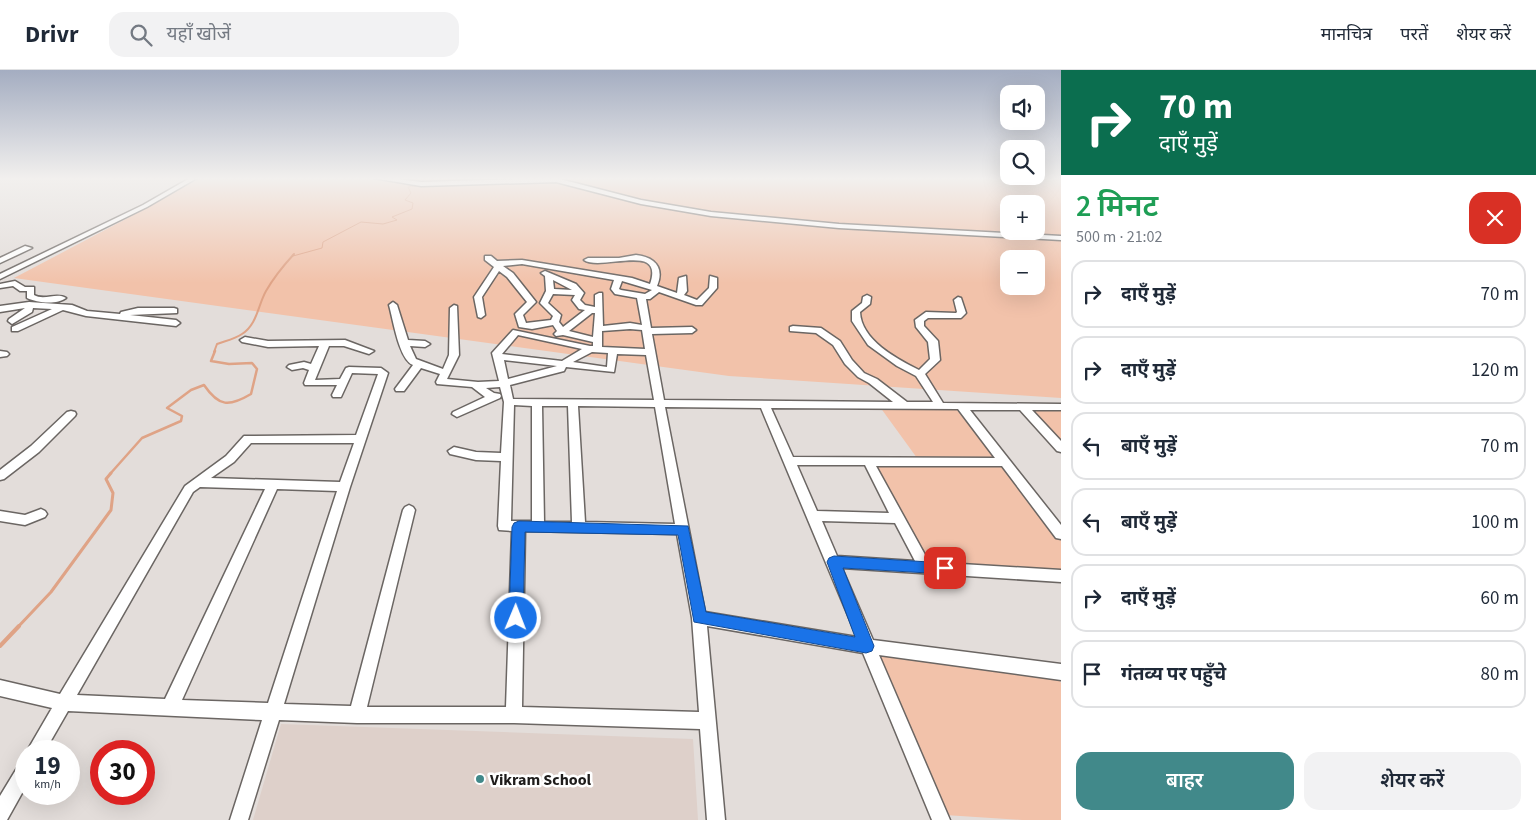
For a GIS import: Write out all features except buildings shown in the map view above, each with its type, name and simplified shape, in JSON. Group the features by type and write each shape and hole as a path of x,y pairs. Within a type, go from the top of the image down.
{"street":[{"path":"0,273 123,213"},
{"path":"0,277 131,213"},
{"path":"705,213 840,226 1061,238"},
{"path":"0,261 28,248"},
{"path":"493,263 522,262 618,278 648,297 656,288 657,271 654,263 648,259 588,260"},
{"path":"481,315 478,297 493,263"},
{"path":"493,263 510,275 532,302 519,314 519,329"},
{"path":"537,265 543,272 573,286 580,293"},
{"path":"622,267 616,291 640,292 656,288 700,304 713,288 713,278"},
{"path":"549,275 550,291 544,303 557,315 555,322"},
{"path":"679,296 683,289 682,278"},
{"path":"0,286 15,283 23,289 31,289 30,296 37,300"},
{"path":"550,291 580,293"},
{"path":"640,292 651,352 666,404 662,418 699,618 716,820"},
{"path":"580,293 576,300 582,307 595,311"},
{"path":"457,414 491,396 561,369 562,365 594,346 598,328 595,311 599,295"},
{"path":"867,297 866,304 856,311 856,321 872,343 900,364 920,374 941,407"},
{"path":"28,305 37,300 62,298"},
{"path":"920,374 935,360 933,341 920,327 919,320 926,315 958,316 962,313 958,300"},
{"path":"28,305 28,310 14,325 61,308"},
{"path":"0,309 28,305 72,308 86,313 176,323"},
{"path":"393,305 408,355 418,365 445,373"},
{"path":"454,308 454,356 442,383 476,385 507,391 538,402 1061,407"},
{"path":"0,309 10,311"},
{"path":"114,316 138,311 174,311"},
{"path":"551,340 595,311"},
{"path":"594,346 564,331 555,322 541,321 519,329 497,353 507,391 504,526 684,529"},
{"path":"598,328 630,326 647,329 692,330"},
{"path":"519,329 551,340 613,350 651,352"},
{"path":"793,329 818,330 837,343 848,362 861,376 872,381 905,406"},
{"path":"245,340 264,344 345,343 369,351"},
{"path":"239,820 344,487 383,373 381,371 349,370 340,388 309,383 313,368 325,343"},
{"path":"404,343 426,344"},
{"path":"498,357 537,359 562,365 611,370 613,350"},
{"path":"400,389 418,365"},
{"path":"292,367 304,366 313,368"},
{"path":"476,385 491,396"},
{"path":"538,402 538,527"},
{"path":"573,402 579,527"},
{"path":"765,405 834,562 866,646 941,820"},
{"path":"962,407 1061,534"},
{"path":"1023,407 1061,448"},
{"path":"0,476 35,449 71,414"},
{"path":"43,740 189,489 230,459 248,439 361,439"},
{"path":"454,451 472,456 507,456"},
{"path":"790,461 1004,462"},
{"path":"868,461 925,567"},
{"path":"197,482 344,487"},
{"path":"170,708 273,485"},
{"path":"357,715 409,510"},
{"path":"0,516 25,520 41,514"},
{"path":"814,516 899,518"},
{"path":"514,715 519,527"},
{"path":"834,562 1061,576"},
{"path":"699,618 866,646 1061,673"},
{"path":"0,688 65,702 170,708 357,715 514,715 708,721"},
{"path":"0,813 15,788"}],"shaded area":[{"path":"137,213 1000,213 1000,240 1045,240 1045,213 1061,213 1061,398 729,376 14,278"},
{"path":"880,407 956,409 996,458 917,458"},
{"path":"1030,409 1061,410 1061,444"},
{"path":"870,463 1001,465 1061,539 1061,575 929,564"},
{"path":"874,650 1057,676 1061,683 1061,820 1022,820 945,815"},
{"name":"Vikram School","path":"281,724 693,739 698,820 253,820"}],"waterway":[{"path":"293,256 322,248 323,242 361,222 383,224 397,220 392,217 402,213"},
{"path":"214,352 217,344 233,339 247,330 257,314 263,296 269,286 294,254"},
{"path":"110,474 142,438 181,421 182,416 167,408 191,390 204,385 215,398 225,403 236,401 251,394 257,369 252,363 229,364 211,361 215,351"},
{"path":"17,628 51,592 111,510 113,493 106,479 111,473"},
{"path":"0,646 19,626"}],"place":[{"name":"Vikram School","path":"480,779"}],"route":[{"path":"516,618 519,527 684,529 699,618 866,646 834,562 945,568"}]}
